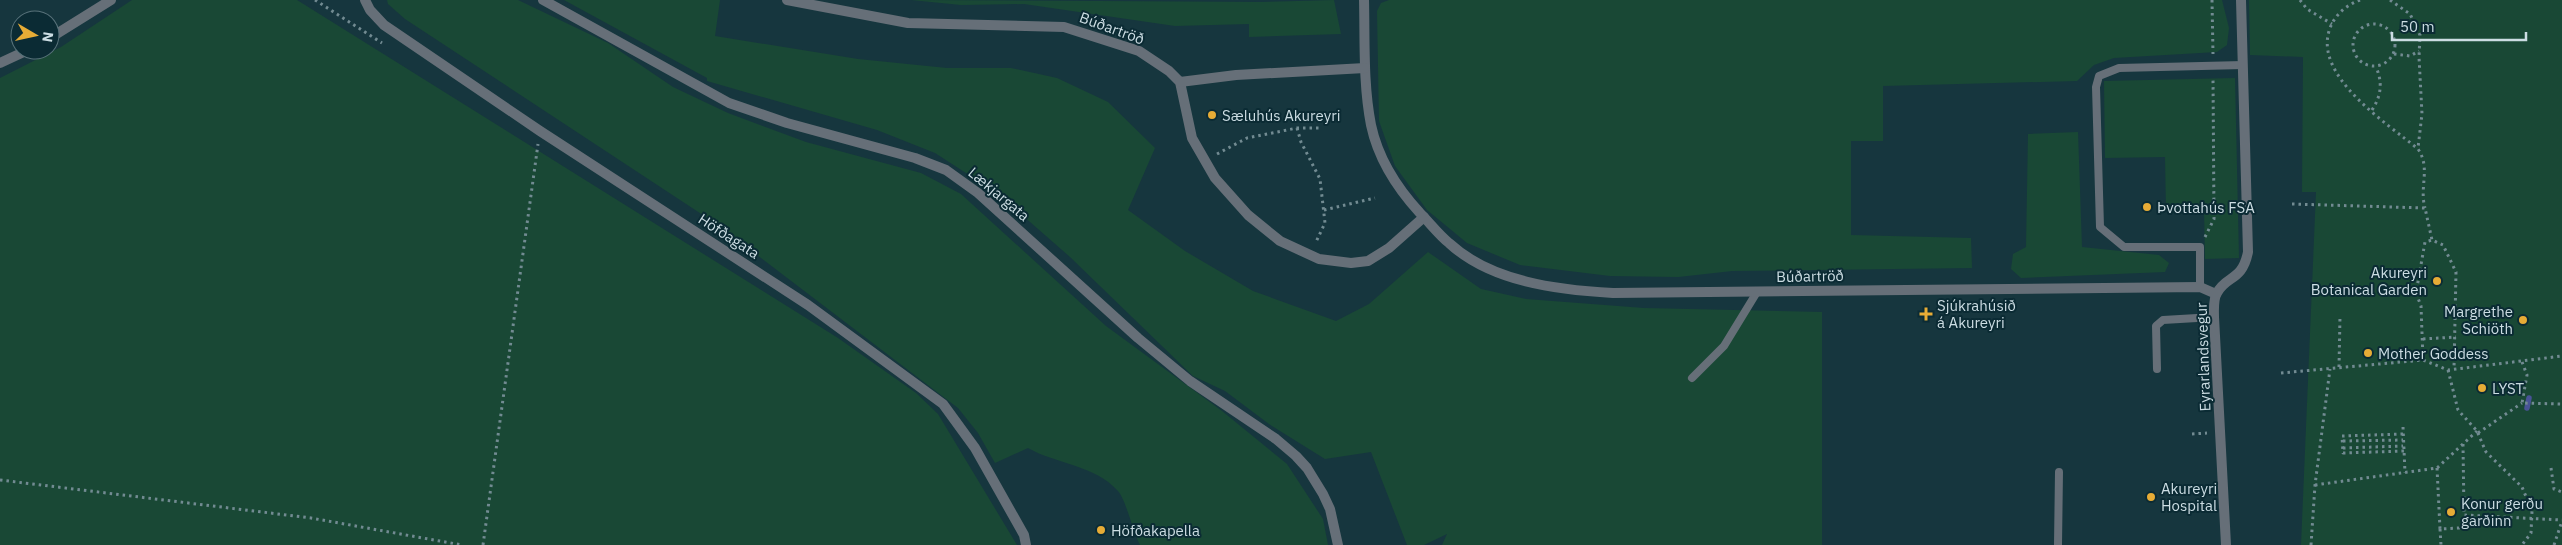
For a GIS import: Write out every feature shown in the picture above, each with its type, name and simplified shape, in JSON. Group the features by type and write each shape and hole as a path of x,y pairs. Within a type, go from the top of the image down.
{"street":[{"path":"60,32 111,0"},
{"name":"Höfðagata","path":"365,0 370,10 384,25 540,131 808,305 942,404 975,448 1024,535 1026,545"},
{"name":"Lækjargata","path":"543,0 729,103 787,123 915,158 946,170 978,193 1138,338 1190,381 1276,439 1296,456 1307,468 1323,494 1331,515 1338,545"},
{"name":"Búðartröð","path":"787,0 908,23 1064,27 1139,51 1169,71 1180,82"},
{"name":"Búðartröð","path":"1364,0 1366,68 1371,126 1383,162 1408,200 1449,244 1472,259 1498,272 1547,286 1578,292 1757,292 2200,286 2216,294"},
{"name":"Eyrarlandsvegur","path":"2226,545 2214,317 2216,294 2222,286 2242,270 2248,252 2241,0"},
{"path":"1366,68 1236,74 1180,82 1192,138 1214,178 1248,215 1280,242 1319,259 1351,264 1368,261 1389,248 1424,217"}],"lane":[{"path":"2200,286 2200,246 2124,247 2100,228 2096,87 2099,76 2119,68 2243,65"},
{"path":"1692,378 1724,346 1757,292"},
{"path":"2157,369 2156,326 2158,322 2163,320 2214,317"},
{"path":"2058,545 2059,472"}],"path":[{"path":"315,0 386,45"},
{"path":"2200,246 2214,219 2212,0"},
{"path":"2300,0 2307,9 2332,24"},
{"path":"2360,0 2345,8 2332,24 2327,44 2328,54 2335,72 2353,95 2418,149 2425,162 2422,191 2432,240"},
{"path":"2390,0 2404,8 2415,20 2420,35 2422,114 2418,149"},
{"path":"2372,24 2387,28 2395,40 2394,54 2390,60 2376,66 2362,63 2357,58 2353,43 2359,30 2372,24"},
{"path":"2394,54 2410,56 2419,51"},
{"path":"2372,110 2380,96 2381,88 2376,66"},
{"path":"1297,128 1301,142 1320,179 1324,210 1324,223 1310,255"},
{"path":"1203,161 1247,138 1297,128 1319,128"},
{"path":"483,545 540,131"},
{"path":"538,142 546,148"},
{"path":"1324,210 1375,198"},
{"path":"2292,204 2425,208"},
{"path":"2423,360 2421,306 2416,293 2425,242 2432,240 2443,246 2456,272 2454,368"},
{"path":"2339,367 2340,316"},
{"path":"2423,339 2456,337"},
{"path":"2281,373 2423,360 2448,370 2562,356"},
{"path":"2522,362 2527,375 2522,403"},
{"path":"2311,545 2315,485 2330,369"},
{"path":"2448,370 2458,410 2478,432 2486,452 2522,487 2532,511 2531,533 2522,545"},
{"path":"2315,485 2437,468 2478,432 2522,403 2562,404"},
{"path":"2402,427 2405,473"},
{"path":"2403,434 2342,436 2343,453 2404,451"},
{"path":"2343,441 2403,440"},
{"path":"2463,444 2464,515 2562,521 2554,545"},
{"path":"2343,448 2404,446"},
{"path":"2437,468 2441,545"},
{"path":"2551,468 2554,489 2562,492"},
{"path":"0,480 311,518 462,545"},
{"path":"2440,529 2459,528 2477,515"}],"green space":[{"path":"132,0 297,0 838,338 916,393 938,414 1017,545 0,545 0,78 35,60 60,60 61,47"},
{"path":"387,0 518,0 608,43 673,87 728,113 806,142 921,173 961,194 1106,326 1222,411 1287,464 1323,519 1328,545 1140,545 1121,495 1109,482 1087,470 1028,448 995,463 978,433 958,408 715,223 405,19 388,4"},
{"path":"564,0 720,0 715,36 858,59 947,68 1011,68 1057,78 1108,102 1155,148 1128,210 1185,251 1253,291 1336,321 1369,304 1428,252 1481,289 1526,299 1644,308 1822,312 1822,545 1442,545 1447,534 1424,545 1407,545 1371,452 1325,459 1269,424 1225,391 1193,376 1070,257 997,193 935,153 877,130 707,81 707,78"},
{"path":"911,0 1260,2 1334,0 1341,34 1249,37 1249,24 1175,26 1024,4 961,5"},
{"path":"1389,0 2222,0 2229,28 2227,45 2217,52 2114,58 2094,65 2077,81 1883,86 1883,141 1851,141 1851,235 1971,238 1972,268 1732,271 1678,277 1610,276 1520,265 1467,243 1427,210 1395,166 1379,121 1377,11 1381,3"},
{"name":"Akureyri Botanical Garden","path":"2249,0 2562,0 2562,545 2301,545 2316,192 2302,192 2303,57 2250,55"},
{"path":"2235,78 2239,258 2205,259 2204,209 2166,210 2165,157 2105,158 2104,81"},
{"path":"2078,132 2082,247 2159,255 2169,263 2165,272 2021,278 2011,269 2013,254 2026,247 2028,134"}],"waterway":[{"path":"2527,408 2529,398"}],"place":[{"name":"Sæluhús Akureyri","path":"1212,115"},
{"name":"Þvottahús FSA","path":"2147,207"},
{"name":"Akureyri Botanical Garden","path":"2437,281"},
{"name":"Sjúkrahúsið á Akureyri","path":"1926,314"},
{"name":"Margrethe Schiöth","path":"2523,320"},
{"name":"Mother Goddess","path":"2368,353"},
{"name":"LYST","path":"2482,388"},
{"name":"Akureyri Hospital","path":"2151,497"},
{"name":"Konur gerðu garðinn","path":"2451,512"},
{"name":"Höfðakapella","path":"1101,530"}]}
